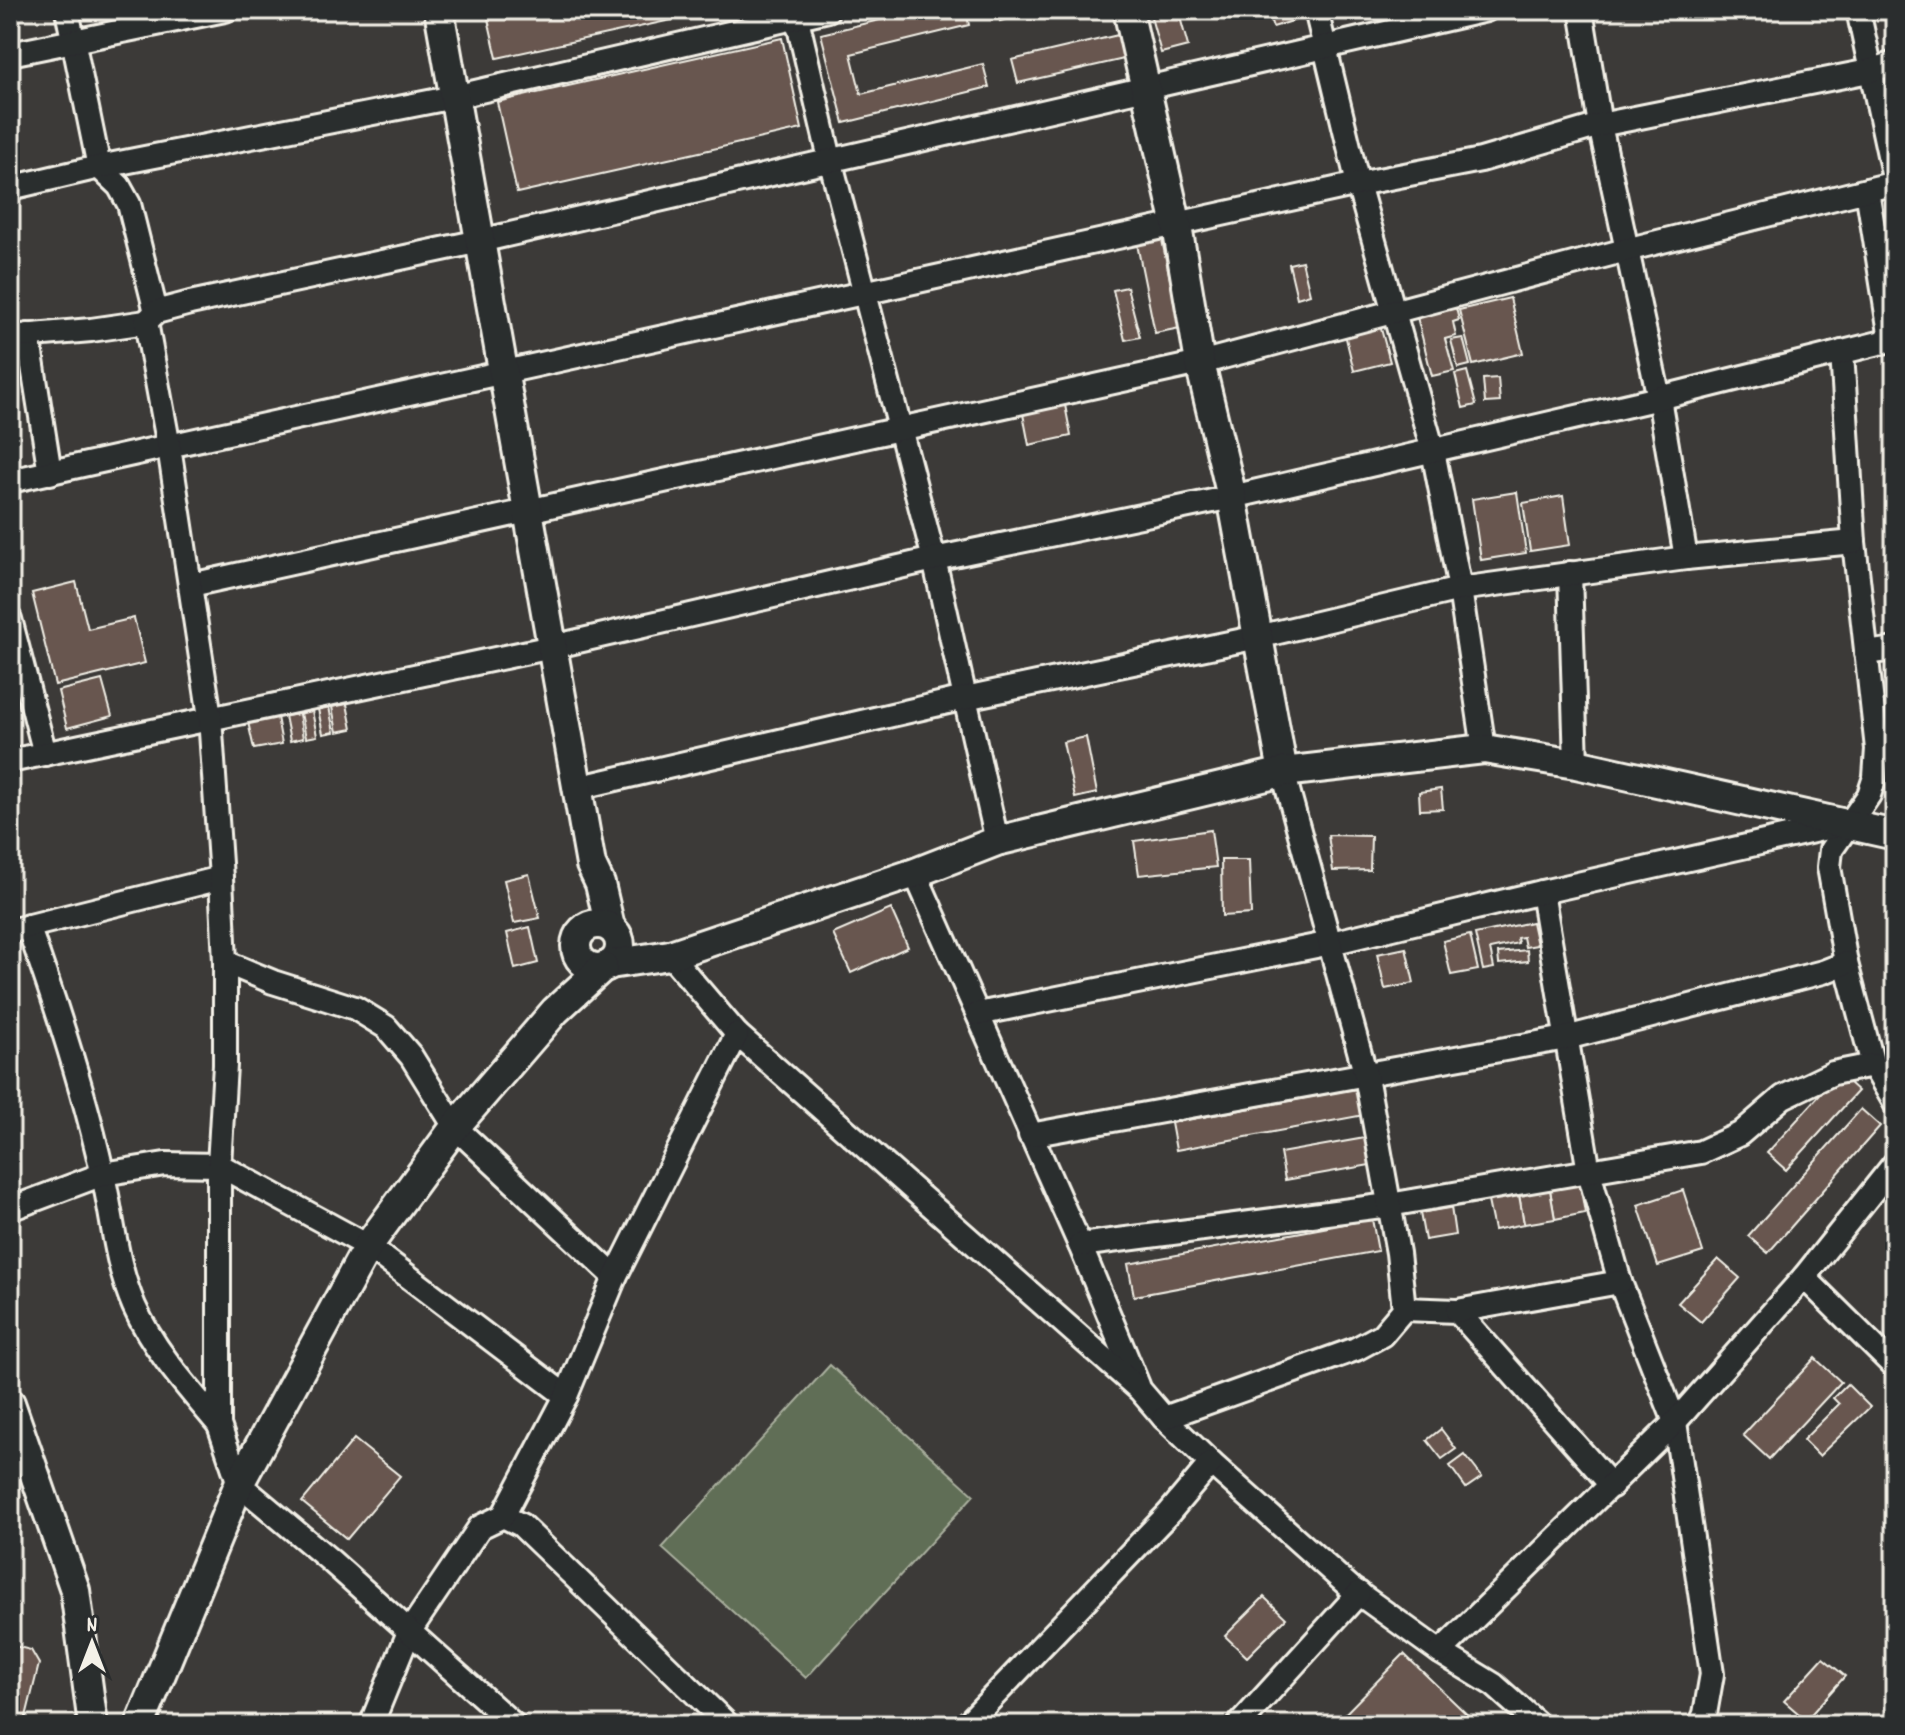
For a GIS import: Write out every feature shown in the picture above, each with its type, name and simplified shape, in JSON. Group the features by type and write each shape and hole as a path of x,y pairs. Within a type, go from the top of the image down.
{"street":[{"path":"67,10 99,167 119,186 129,204 151,317 210,717 225,962 225,1065 219,1165 219,1425 239,1484 331,1561 514,1725"},
{"path":"10,54 225,10"},
{"path":"145,1723 239,1484 368,1246 455,1127 555,1011 619,953 619,939 613,930 600,884 591,865 439,10"},
{"path":"10,188 99,167 454,97 796,13 828,10"},
{"path":"1128,10 1177,226 1200,363 1232,497 1283,772 1366,1076 1403,1286 1404,1309 1382,1335 1356,1349 1164,1418"},
{"path":"1316,10 1358,184 1433,451 1460,589 1484,749"},
{"path":"50,473 19,336 151,317 1486,10"},
{"path":"1581,10 1600,125 1659,398 1686,558"},
{"path":"191,585 1200,363 1626,250 1895,183 1858,10"},
{"path":"796,13 830,159 934,559 997,841"},
{"path":"10,481 1358,184 1481,160 1600,125 1869,71 1895,63"},
{"path":"10,761 552,647 934,559 1232,497 1659,398 1893,339 1867,190"},
{"path":"1842,352 1854,542 1877,749 1875,777 1869,795 1831,850 1829,867 1846,963 1873,1065 1895,1103"},
{"path":"577,788 965,698 1258,637 1460,589 1686,558 1854,542"},
{"path":"1570,573 1576,764"},
{"path":"10,619 45,754"},
{"path":"1866,653 1895,649"},
{"path":"579,940 582,962 595,968 670,955 915,873 997,841 1283,772 1484,749 1576,764 1895,835"},
{"path":"978,1014 1331,943 1849,823"},
{"path":"555,1011 579,940 591,865"},
{"path":"915,873 1080,1245 1140,1390"},
{"path":"219,1425 168,1364 136,1310 120,1270 103,1174 67,1038 19,928 221,878"},
{"path":"1542,892 1589,1172 1620,1282 1675,1422 1712,1674 1700,1725"},
{"path":"579,940 598,923 670,955 737,1034 1140,1390 1164,1418 1281,1528 1359,1593 1440,1652 1494,1685 1539,1725"},
{"path":"225,962 273,982 355,1008 386,1027 411,1056 455,1127 615,1277"},
{"path":"1030,1135 1566,1038 1823,972 1846,963"},
{"path":"371,1725 409,1632 480,1527 503,1516 566,1396 615,1277 737,1034"},
{"path":"1080,1245 1389,1205 1701,1152 1740,1134 1783,1097 1833,1073 1873,1065"},
{"path":"1440,1652 1675,1422 1804,1277 1895,1163"},
{"path":"10,1209 103,1174 165,1164 219,1165 368,1246 566,1396"},
{"path":"1804,1277 1895,1367"},
{"path":"1404,1309 1457,1311 1620,1282"},
{"path":"1457,1311 1612,1486"},
{"path":"10,1403 75,1590 93,1725"},
{"path":"966,1725 1169,1513 1211,1463"},
{"path":"503,1516 521,1525 719,1722"},
{"path":"1239,1725 1359,1593"}],"green space":[{"path":"830,1365 974,1495 806,1678 662,1548"}],"building":[{"path":"486,10 717,10 497,58"},
{"path":"921,10 966,10 969,25 851,54 861,94 983,64 989,87 844,123 821,34"},
{"path":"997,10 1017,10 1019,16 1000,21"},
{"path":"1149,10 1178,10 1188,46 1161,53"},
{"path":"1267,10 1296,10 1299,19 1273,27"},
{"path":"1118,35 1124,59 1018,83 1012,60"},
{"path":"782,38 802,129 517,193 497,102"},
{"path":"1161,235 1180,328 1155,333 1136,239"},
{"path":"1302,261 1310,294 1297,298 1289,264"},
{"path":"1127,287 1140,337 1125,340 1113,290"},
{"path":"1510,298 1523,353 1473,365 1459,310"},
{"path":"1456,308 1459,320 1453,322 1456,336 1445,339 1454,371 1432,376 1417,317"},
{"path":"1380,325 1390,362 1354,371 1345,334"},
{"path":"1463,338 1470,365 1458,368 1451,340"},
{"path":"1467,371 1476,405 1463,408 1455,374"},
{"path":"1498,378 1500,402 1485,403 1483,379"},
{"path":"1065,405 1071,436 1029,445 1023,414"},
{"path":"1517,492 1526,553 1481,560 1472,499"},
{"path":"1563,496 1570,545 1530,551 1523,503"},
{"path":"76,582 88,629 134,618 145,663 55,685 32,593"},
{"path":"102,680 112,716 67,728 58,691"},
{"path":"347,704 352,729 337,732 332,707"},
{"path":"329,707 334,732 323,734 318,709"},
{"path":"312,711 317,736 306,738 301,713"},
{"path":"299,714 303,738 290,741 285,716"},
{"path":"277,717 282,744 254,749 248,722"},
{"path":"1086,737 1097,793 1075,798 1063,742"},
{"path":"1441,789 1443,809 1420,810 1419,792"},
{"path":"1211,830 1216,867 1139,875 1134,841"},
{"path":"1328,835 1371,836 1370,870 1333,871"},
{"path":"1221,860 1249,860 1251,914 1222,916"},
{"path":"529,874 540,918 514,923 504,880"},
{"path":"891,909 908,947 851,973 833,934"},
{"path":"1532,922 1537,945 1525,947 1523,937 1517,938 1518,943 1490,949 1494,968 1483,970 1475,934"},
{"path":"530,927 538,963 515,969 507,933"},
{"path":"1470,935 1478,970 1451,975 1443,941"},
{"path":"1406,948 1414,983 1385,989 1377,954"},
{"path":"1527,950 1528,961 1499,964 1498,953"},
{"path":"1839,1074 1858,1091 1786,1170 1767,1153"},
{"path":"1359,1088 1364,1115 1176,1150 1171,1123"},
{"path":"1861,1109 1880,1126 1768,1253 1748,1236"},
{"path":"1365,1138 1370,1165 1285,1180 1280,1153"},
{"path":"1580,1184 1585,1213 1555,1219 1550,1190"},
{"path":"1550,1190 1555,1219 1524,1224 1519,1195"},
{"path":"1683,1190 1703,1252 1658,1266 1638,1205"},
{"path":"1519,1195 1524,1224 1494,1230 1488,1201"},
{"path":"1451,1207 1455,1235 1425,1240 1420,1213"},
{"path":"1372,1219 1378,1251 1134,1296 1128,1264"},
{"path":"1718,1259 1740,1278 1701,1322 1678,1303"},
{"path":"1815,1358 1841,1382 1769,1459 1743,1435"},
{"path":"1847,1384 1870,1407 1819,1456 1803,1440 1839,1404 1833,1398"},
{"path":"1441,1429 1456,1449 1442,1459 1427,1440"},
{"path":"354,1439 400,1476 347,1539 302,1502"},
{"path":"1465,1455 1482,1477 1466,1488 1450,1466"},
{"path":"1264,1597 1286,1618 1247,1657 1225,1636"},
{"path":"10,1645 31,1650 39,1664 24,1725 10,1725"},
{"path":"1404,1654 1478,1725 1334,1725"},
{"path":"1823,1658 1845,1676 1806,1720 1784,1701"}]}
